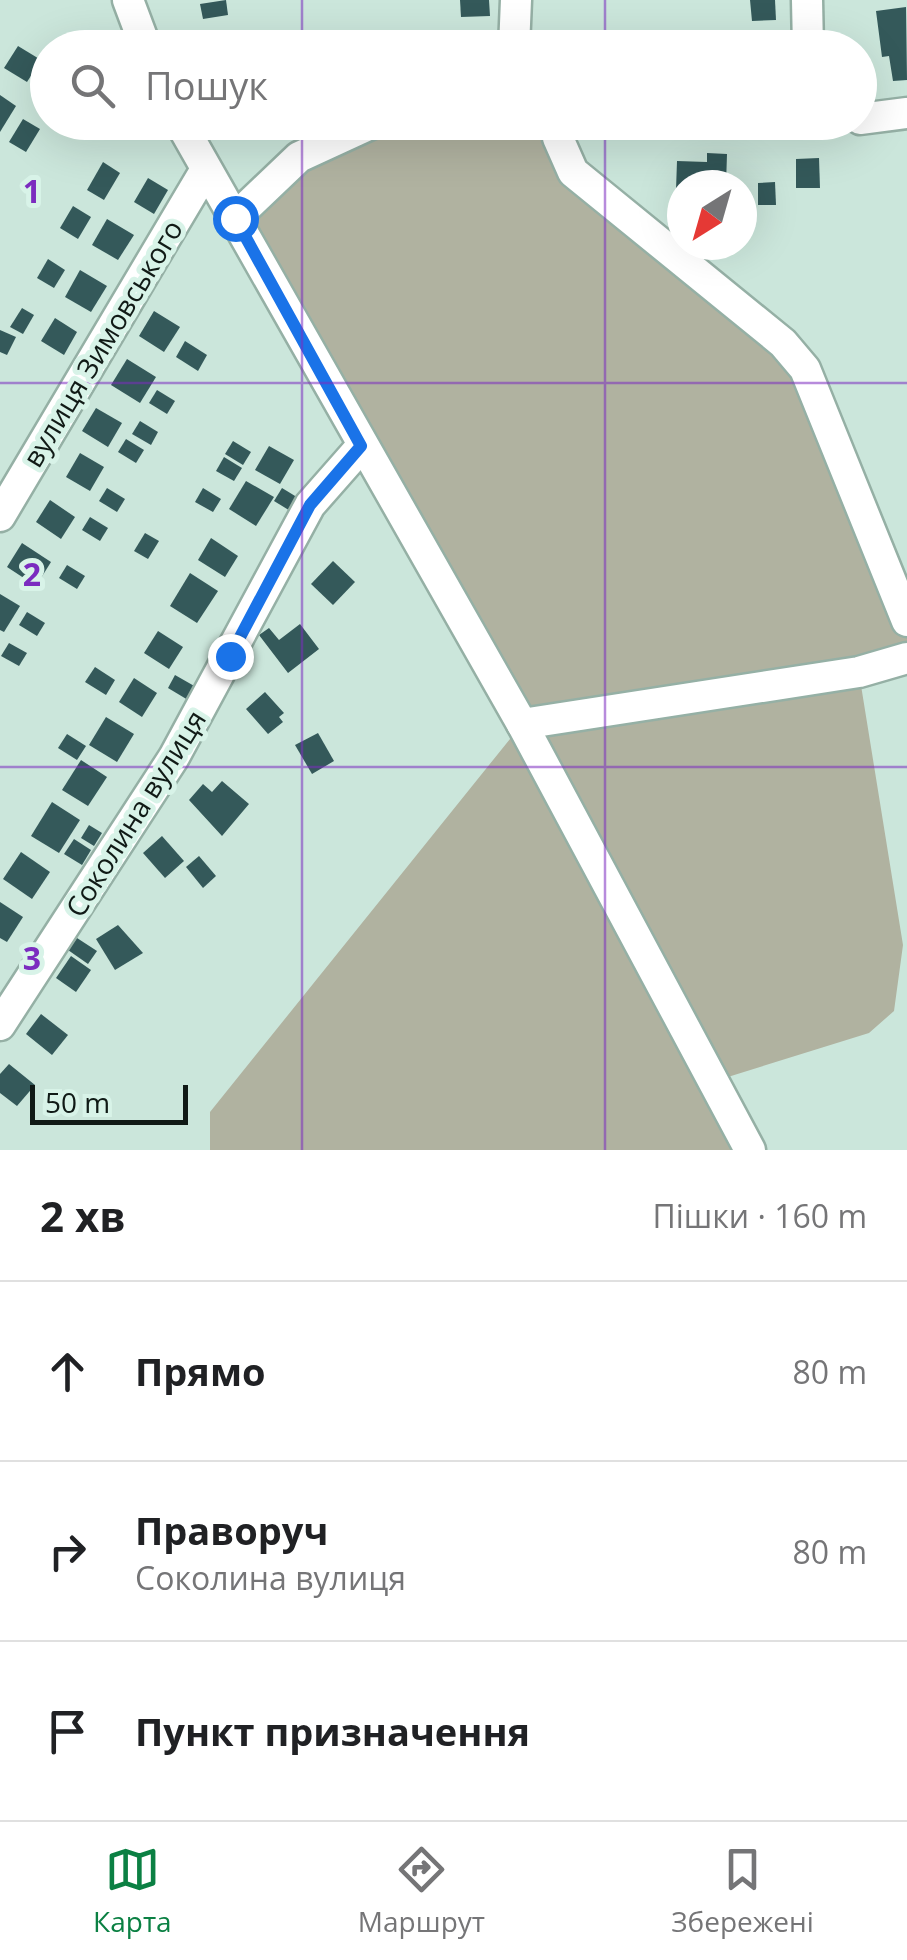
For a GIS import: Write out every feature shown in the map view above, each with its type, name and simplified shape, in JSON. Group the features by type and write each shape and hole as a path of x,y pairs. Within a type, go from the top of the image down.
{"street":[{"path":"128,0 139,30"},
{"path":"515,30 516,0"},
{"path":"806,0 807,30"},
{"path":"877,116 907,112"},
{"path":"190,140 522,724 750,1150"},
{"path":"235,218 299,157 335,140"},
{"path":"559,140 574,172 783,343 805,369 907,621"},
{"name":"вулиця Зимовського","path":"0,516 206,171"},
{"name":"Соколина вулиця","path":"0,1025 174,757 310,505 361,446"},
{"path":"522,724 858,672 907,658"}],"green space":[{"path":"350,140 560,140 667,237 667,260 692,260 783,343 907,621 907,658 859,673 903,945 894,1011 869,1033 715,1081 744,1150 210,1150 210,1112 522,724 235,218"}],"building":[{"path":"226,0 228,15 203,19 200,4"},
{"path":"460,0 489,0 490,16 461,17"},
{"path":"750,0 775,0 776,20 752,21"},
{"path":"906,7 907,80 893,81 889,56 882,57 876,11"},
{"path":"18,46 30,53 27,82 4,68"},
{"path":"0,95 16,106 0,132"},
{"path":"23,119 30,123 30,140 33,140 26,152 9,142"},
{"path":"707,153 727,154 726,170 677,170 677,161 707,162"},
{"path":"819,158 820,188 796,188 796,159"},
{"path":"103,162 120,173 104,200 87,190"},
{"path":"148,178 168,190 154,214 134,202"},
{"path":"775,182 776,205 758,205 758,183"},
{"path":"73,206 91,217 78,239 60,228"},
{"path":"107,219 134,235 118,260 92,245"},
{"path":"48,259 65,270 54,288 37,278"},
{"path":"80,270 107,286 91,312 65,297"},
{"path":"22,308 34,315 23,334 10,327"},
{"path":"154,311 180,327 164,352 139,336"},
{"path":"55,318 77,332 64,355 41,341"},
{"path":"0,330 16,337 7,355 0,352"},
{"path":"185,341 207,355 198,371 176,357"},
{"path":"127,359 156,377 140,403 111,385"},
{"path":"157,390 175,401 167,414 149,403"},
{"path":"96,408 122,423 108,447 82,431"},
{"path":"140,421 158,432 151,445 132,434"},
{"path":"126,439 144,450 136,463 118,452"},
{"path":"233,441 251,452 243,465 225,454"},
{"path":"269,446 294,460 280,484 255,470"},
{"path":"80,453 104,467 90,491 66,477"},
{"path":"224,457 242,468 234,481 216,471"},
{"path":"246,481 274,497 256,526 229,509"},
{"path":"107,488 125,499 117,512 99,501"},
{"path":"203,488 221,499 213,512 195,502"},
{"path":"282,488 300,499 292,512 274,501"},
{"path":"50,500 75,517 61,539 36,522"},
{"path":"90,517 108,528 100,541 82,530"},
{"path":"145,533 159,541 148,559 134,551"},
{"path":"211,538 238,556 225,577 198,560"},
{"path":"22,543 51,562 36,586 7,567"},
{"path":"333,561 355,582 333,605 311,584"},
{"path":"67,565 85,576 77,589 59,578"},
{"path":"190,573 218,591 197,623 170,606"},
{"path":"0,594 20,606 4,632 0,630"},
{"path":"27,612 45,623 37,636 19,625"},
{"path":"300,624 319,649 288,673 259,635 269,628 279,640"},
{"path":"158,631 183,647 169,669 144,653"},
{"path":"9,643 27,653 19,666 1,656"},
{"path":"95,667 115,680 106,695 85,682"},
{"path":"175,675 196,687 188,700 168,688"},
{"path":"134,678 157,693 142,717 119,702"},
{"path":"265,692 284,713 279,717 283,722 268,734 246,709"},
{"path":"106,717 134,734 117,762 89,745"},
{"path":"318,733 334,761 312,774 295,745"},
{"path":"67,734 86,746 77,760 58,748"},
{"path":"81,760 107,777 88,806 62,790"},
{"path":"222,781 249,804 222,836 189,800 203,784 212,792"},
{"path":"52,802 80,820 59,853 31,836"},
{"path":"89,825 102,833 94,846 81,838"},
{"path":"162,836 184,861 165,878 143,853"},
{"path":"74,839 91,850 82,865 64,854"},
{"path":"21,852 50,872 32,899 3,879"},
{"path":"199,856 216,876 203,888 186,867"},
{"path":"0,902 23,917 7,942 0,938"},
{"path":"118,925 143,953 115,970 96,939"},
{"path":"77,938 97,951 88,964 68,950"},
{"path":"71,956 91,970 76,992 56,978"},
{"path":"41,1014 68,1035 52,1055 26,1034"},
{"path":"9,1064 35,1085 17,1106 0,1093 0,1074"}],"route":[{"path":"230,656 310,505 361,446 235,218"}]}
